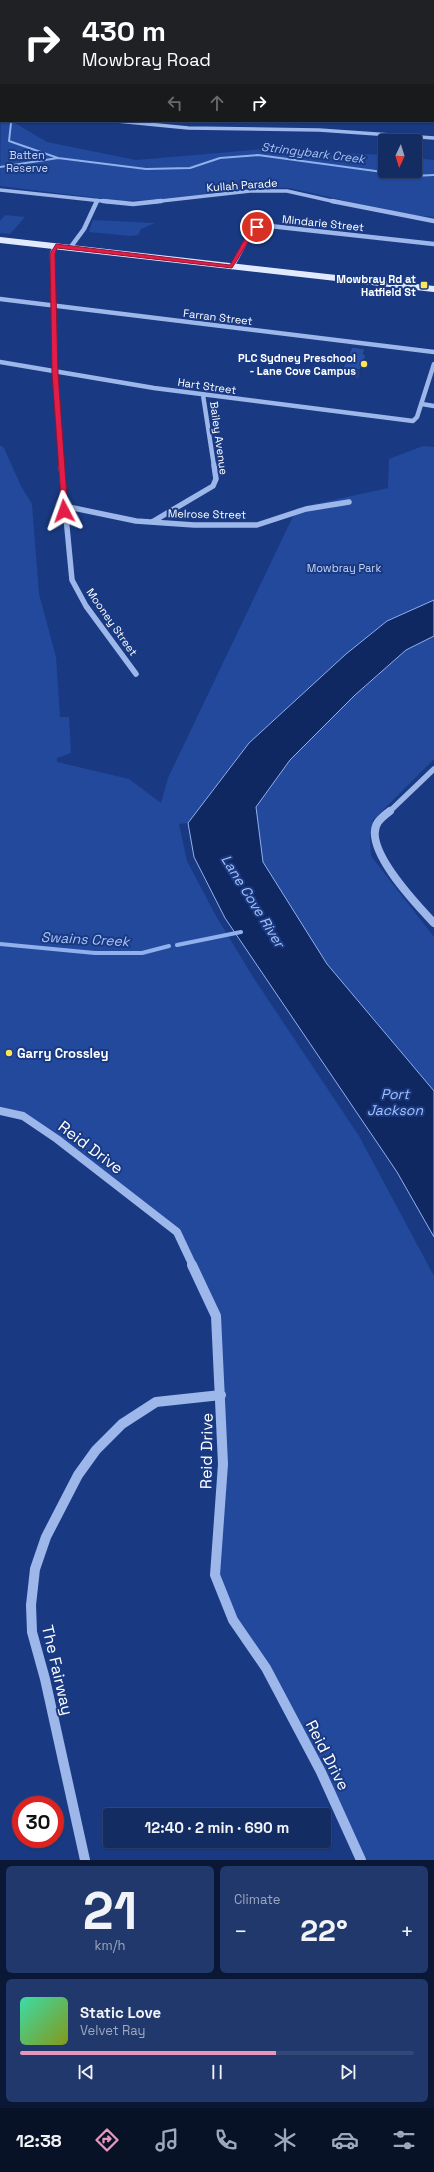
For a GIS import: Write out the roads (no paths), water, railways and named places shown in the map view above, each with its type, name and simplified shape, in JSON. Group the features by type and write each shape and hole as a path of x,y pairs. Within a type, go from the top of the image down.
{"main road":[{"path":"0,240 434,289"}],"street":[{"path":"123,122 183,130 303,129 434,138"},
{"path":"183,122 183,130"},
{"path":"303,129 306,122"},
{"name":"Kullah Parade","path":"0,190 98,201 153,203 250,191 287,191 401,216 434,221"},
{"path":"70,248 84,229 98,201"},
{"name":"Mindarie Street","path":"232,267 252,230 257,227 270,226 434,244"},
{"name":"Mooney Street","path":"56,246 52,254 55,373 64,506 72,580 86,606 136,674"},
{"name":"Farran Street","path":"0,299 434,352"},
{"name":"Hart Street","path":"0,362 55,373 203,395 413,421 418,417 422,404"},
{"path":"434,364 422,404 434,406"},
{"name":"Bailey Avenue","path":"152,522 213,486 216,479 203,395"},
{"name":"Melrose Street","path":"64,506 136,521 194,525 257,525 306,509 349,502"},
{"path":"434,769 378,822 376,832 376,843 382,856 430,914 434,923"},
{"name":"Reid Drive","path":"0,1112 23,1116 57,1139 177,1232 216,1316 221,1395 223,1464 215,1575 233,1620 266,1668 322,1772 361,1860"},
{"name":"The Fairway","path":"85,1860 45,1679 32,1632 31,1605 35,1569 46,1536 78,1475 96,1450 122,1424 156,1402 221,1395"}],"water":[{"name":"Port Jackson","path":"434,600 434,636 406,650 355,695 290,760 256,807 263,862 327,964 434,1091 434,1237 397,1172 225,918 194,857 188,823 249,743 346,654 387,621"}],"waterway":[{"path":"12,122 9,141 58,158"},
{"name":"Stringybark Creek","path":"58,158 146,169 190,168 220,158 258,155 412,176 434,175"},
{"name":"Stringybark Creek","path":"0,167 58,158"},
{"name":"Swains Creek","path":"177,945 241,932"},
{"name":"Swains Creek","path":"0,944 95,953 142,953 169,946"}],"place":[{"name":"Mowbray Rd at Hatfield St","path":"424,285"},
{"name":"PLC Sydney Preschool - Lane Cove Campus","path":"364,364"},
{"name":"Garry Crossley","path":"9,1053"}],"park label":[{"name":"Batten Reserve","path":"27,161"},
{"name":"Mowbray Park","path":"344,568"}],"water label":[{"name":"Lane Cove River","path":"253,901"}]}
